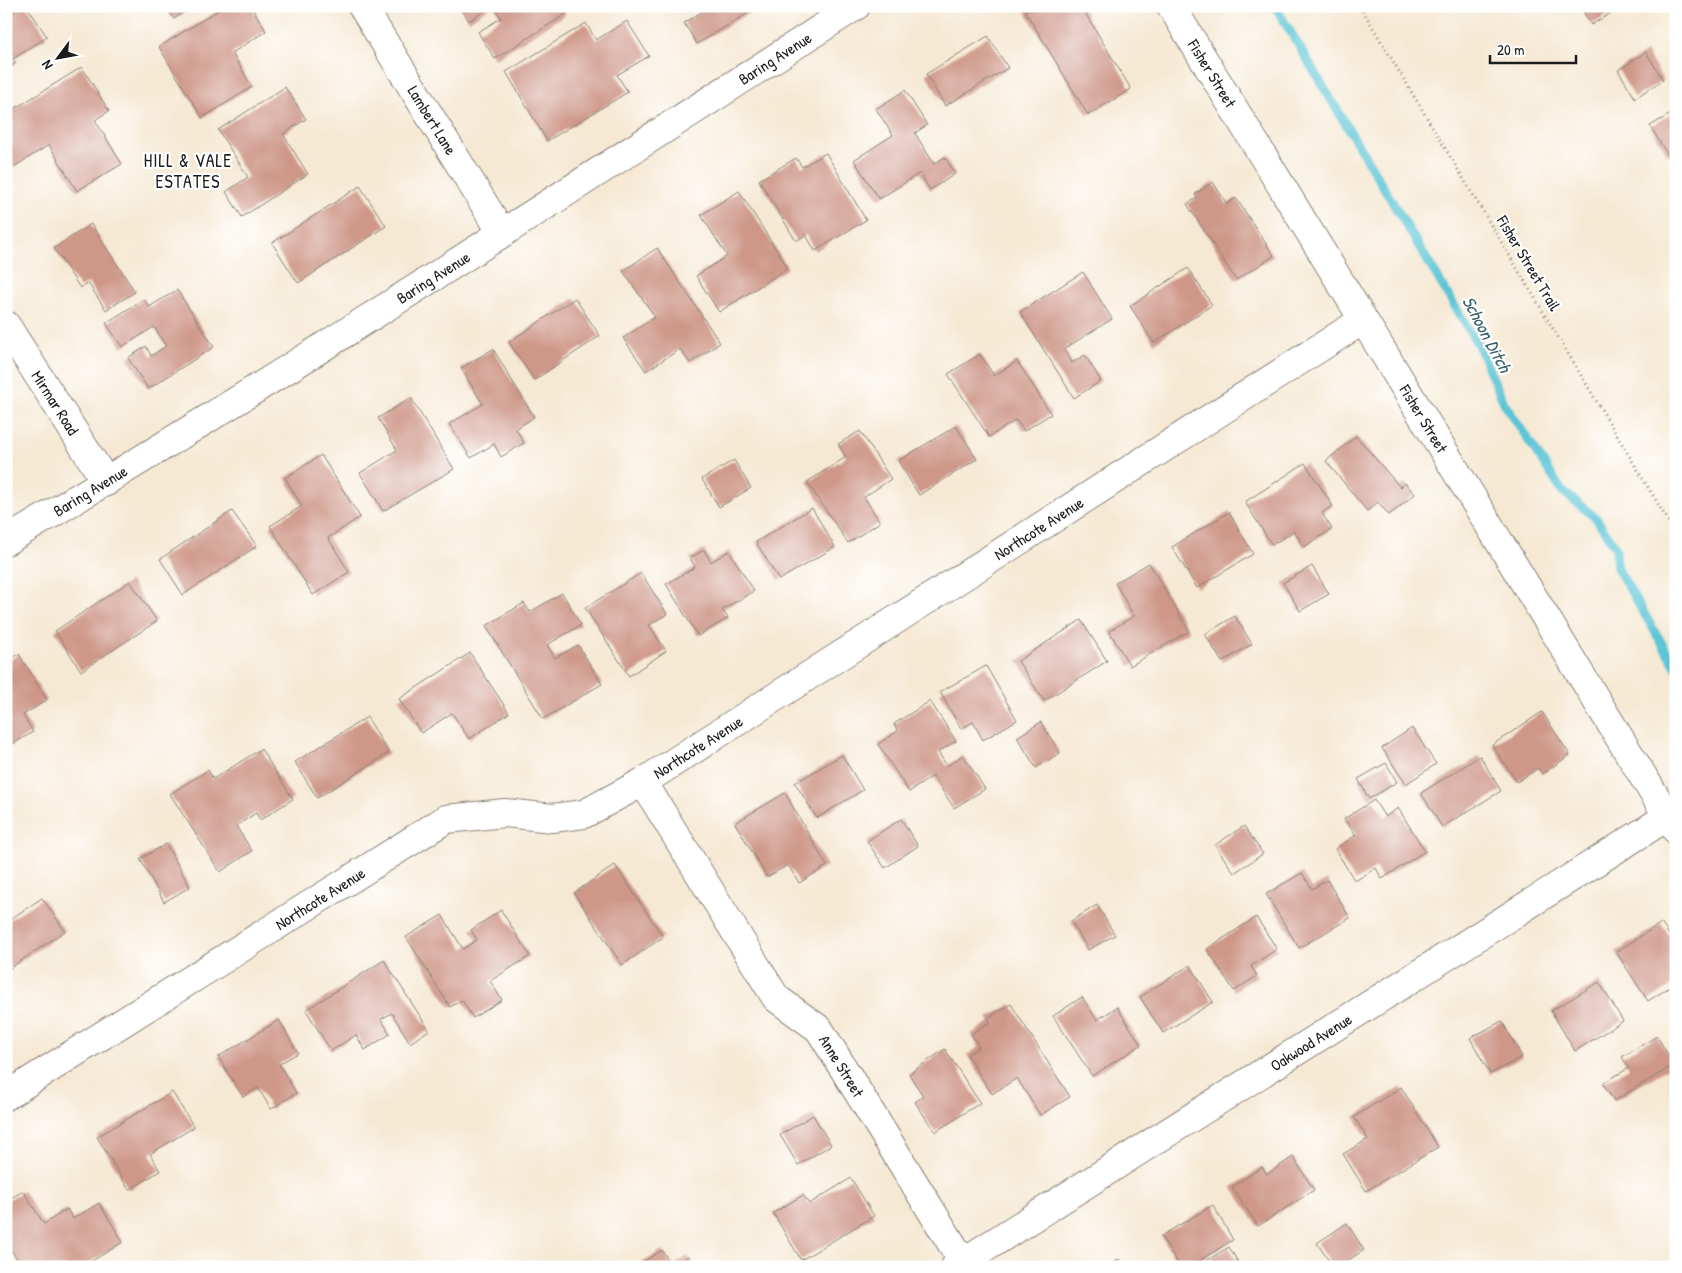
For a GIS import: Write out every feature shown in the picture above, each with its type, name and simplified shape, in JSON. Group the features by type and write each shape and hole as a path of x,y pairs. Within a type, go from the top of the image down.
{"street":[{"name":"Lambert Lane","path":"362,6 502,233"},
{"name":"Baring Avenue","path":"6,541 106,482 502,233 856,6"},
{"name":"Fisher Street","path":"1171,6 1671,824"},
{"name":"Northcote Avenue","path":"6,1096 446,819 505,813 553,818 584,814 643,782 1363,320"},
{"name":"Mirmar Road","path":"6,325 106,482"},
{"name":"Anne Street","path":"643,782 776,998 819,1028 959,1264"},
{"name":"Oakwood Avenue","path":"959,1264 1671,824"}],"path":[{"name":"Fisher Street Trail","path":"1360,6 1676,534"}],"building":[{"path":"21,6 27,6 47,37 13,59 16,63 6,70 6,16"},
{"path":"165,6 193,6 174,19"},
{"path":"225,6 251,6 266,31 232,53 252,87 202,118 159,47"},
{"path":"460,6 492,6 469,21"},
{"path":"494,6 561,6 566,14 495,59 478,32 501,18"},
{"path":"711,6 760,6 697,44 684,23"},
{"path":"1032,6 1081,6 1131,89 1088,115 1025,11"},
{"path":"1580,6 1617,6 1618,9 1591,25"},
{"path":"627,21 649,56 617,75 628,92 547,141 506,72 586,23 596,40"},
{"path":"988,36 1008,68 945,106 926,74"},
{"path":"1646,52 1663,80 1635,98 1618,70"},
{"path":"82,67 109,111 95,120 122,164 77,191 49,145 7,171 6,114"},
{"path":"285,87 306,119 283,134 308,174 242,217 226,192 248,177 218,130"},
{"path":"905,90 927,125 915,133 934,164 945,157 955,174 930,190 920,173 879,199 854,160 893,135 876,109"},
{"path":"1676,111 1676,153 1669,157 1650,126"},
{"path":"826,153 866,220 815,251 806,235 796,241 759,180 796,158 802,167"},
{"path":"1213,182 1227,204 1236,198 1274,256 1236,280 1187,204 1197,198 1195,194"},
{"path":"360,186 386,226 298,283 272,243"},
{"path":"739,191 788,268 719,312 696,276 727,256 701,215"},
{"path":"91,224 135,292 106,310 88,283 80,288 54,248"},
{"path":"657,248 720,343 690,363 680,349 646,371 623,338 655,317 623,271"},
{"path":"1188,268 1212,305 1154,343 1130,306"},
{"path":"1083,272 1112,319 1064,349 1072,363 1085,355 1101,381 1074,398 1020,312"},
{"path":"177,290 214,347 148,389 128,358 146,346 151,356 166,346 154,327 122,347 106,323 144,299 149,307"},
{"path":"575,298 600,336 534,380 509,342"},
{"path":"493,349 534,417 516,429 524,443 501,457 494,444 471,458 449,424 483,404 461,368"},
{"path":"980,354 994,376 1017,361 1051,414 1024,431 1016,420 989,437 948,374"},
{"path":"411,398 454,469 383,511 360,473 397,450 378,418"},
{"path":"956,426 977,459 919,495 898,461"},
{"path":"860,431 891,479 864,497 880,522 848,543 807,482 846,457 838,444"},
{"path":"1356,436 1400,487 1405,483 1415,494 1389,515 1378,502 1367,511 1326,461"},
{"path":"321,455 360,517 328,538 349,572 313,595 270,526 302,506 285,478"},
{"path":"734,460 751,488 719,507 702,479"},
{"path":"1305,463 1333,506 1322,513 1332,529 1304,547 1294,531 1272,545 1245,502"},
{"path":"812,508 835,547 779,580 756,542"},
{"path":"232,511 257,546 183,595 160,559"},
{"path":"1229,512 1253,554 1197,588 1172,547"},
{"path":"704,550 711,562 729,551 754,591 722,610 728,618 698,636 666,584 695,567 690,558"},
{"path":"1149,563 1189,631 1130,666 1109,631 1134,616 1115,583"},
{"path":"1312,566 1329,594 1300,611 1283,583"},
{"path":"641,573 667,614 649,625 666,651 629,676 585,608"},
{"path":"130,581 157,621 81,671 55,631"},
{"path":"562,593 581,625 547,645 555,658 578,645 602,684 543,719 486,626 524,603 530,612"},
{"path":"1235,616 1252,644 1222,662 1205,634"},
{"path":"1081,620 1107,661 1044,701 1018,661"},
{"path":"470,653 509,713 469,739 452,713 421,733 399,699"},
{"path":"19,654 47,700 23,715 33,732 6,748 6,662"},
{"path":"986,666 1017,720 983,740 973,722 961,729 940,692"},
{"path":"930,701 956,741 938,752 947,766 963,755 985,789 954,808 933,776 909,792 878,744 898,731 894,724"},
{"path":"1542,712 1570,755 1542,774 1538,768 1517,782 1492,745"},
{"path":"367,717 389,753 317,798 295,762"},
{"path":"1041,722 1060,753 1036,768 1017,737"},
{"path":"1412,728 1436,764 1406,784 1382,748"},
{"path":"261,749 293,799 260,820 256,813 236,826 252,851 220,872 170,794 208,770 213,779"},
{"path":"842,755 863,790 817,818 795,783"},
{"path":"1480,756 1501,791 1442,827 1421,793"},
{"path":"1386,763 1397,782 1369,799 1358,779"},
{"path":"785,793 827,866 799,883 788,865 767,877 735,823"},
{"path":"1374,800 1385,817 1398,808 1425,851 1382,879 1376,868 1355,881 1335,849 1356,835 1344,819"},
{"path":"901,819 918,846 885,868 867,841"},
{"path":"1244,826 1263,854 1234,873 1215,845"},
{"path":"166,844 190,887 164,902 140,859"},
{"path":"615,865 663,937 622,965 574,893"},
{"path":"1302,873 1312,889 1327,880 1350,918 1299,948 1266,894"},
{"path":"42,898 65,931 6,971 6,922"},
{"path":"1097,905 1115,935 1088,950 1071,921"},
{"path":"501,910 530,956 490,981 502,1000 473,1018 462,1000 450,1007 406,937 442,915 463,949 477,940 471,930"},
{"path":"1256,917 1277,949 1251,966 1257,976 1234,991 1207,949"},
{"path":"1661,923 1670,936 1676,932 1676,983 1648,1001 1616,952"},
{"path":"384,960 429,1030 410,1043 392,1013 381,1019 390,1034 365,1050 356,1035 331,1051 306,1010"},
{"path":"1190,965 1213,1002 1163,1033 1140,997"},
{"path":"1599,982 1623,1021 1575,1051 1551,1011"},
{"path":"1082,997 1097,1020 1117,1007 1141,1045 1092,1076 1053,1016"},
{"path":"1011,1004 1070,1097 1040,1115 1017,1078 992,1094 967,1055 979,1047 971,1034 990,1022 988,1018"},
{"path":"279,1020 298,1053 279,1064 296,1093 271,1109 258,1088 243,1097 218,1057"},
{"path":"1502,1021 1522,1057 1490,1074 1470,1038"},
{"path":"1657,1036 1674,1065 1614,1101 1603,1083 1629,1068 1622,1057"},
{"path":"945,1049 980,1103 935,1132 915,1102 923,1096 909,1074"},
{"path":"1401,1087 1438,1147 1366,1191 1343,1154 1368,1139 1354,1117"},
{"path":"172,1092 194,1127 150,1154 160,1171 129,1190 97,1137"},
{"path":"813,1115 831,1145 798,1165 780,1135"},
{"path":"1293,1157 1314,1190 1258,1226 1232,1187 1262,1167 1267,1174"},
{"path":"851,1178 874,1216 801,1260 773,1213 803,1195 809,1204"},
{"path":"23,1191 44,1224 67,1209 73,1219 99,1203 123,1242 82,1267 22,1267 6,1242 6,1201"},
{"path":"1213,1205 1233,1240 1189,1267 1180,1267 1161,1236"},
{"path":"1347,1223 1364,1250 1338,1267 1333,1267 1317,1243"},
{"path":"1229,1247 1241,1267 1210,1267 1206,1261"},
{"path":"662,1250 672,1266 688,1256 694,1267 635,1267"},
{"path":"1119,1259 1124,1267 1107,1267"}],"waterway":[{"name":"Schoon Ditch","path":"1275,6 1478,345 1504,403 1562,491 1596,518 1616,548 1617,568 1676,667"}],"district":[{"name":"HILL & VALE ESTATES","path":"188,170"}]}
